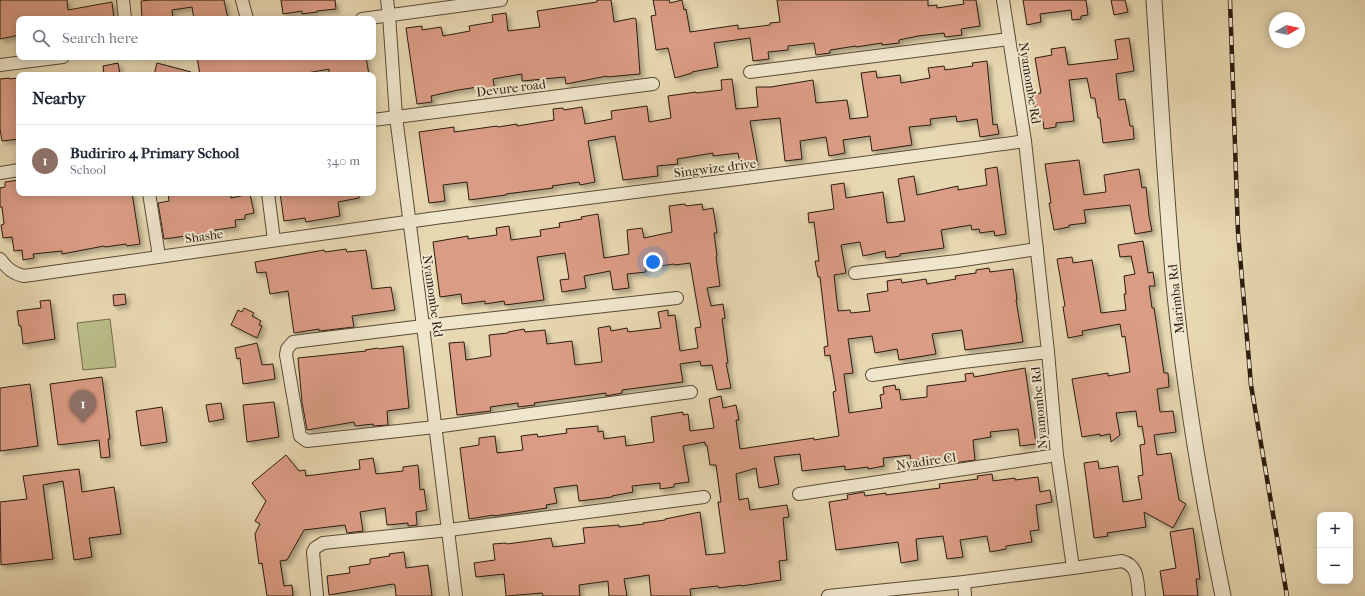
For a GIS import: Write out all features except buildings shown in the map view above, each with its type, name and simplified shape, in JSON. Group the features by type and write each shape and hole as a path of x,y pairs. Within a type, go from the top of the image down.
{"street":[{"path":"122,0 125,16"},
{"path":"242,0 246,16"},
{"name":"Nyamombe Rd","path":"387,0 396,117 408,221 423,326 456,596"},
{"path":"376,17 501,0"},
{"name":"Nyamombe Rd","path":"1003,0 1025,141 1048,352 1057,455 1074,568"},
{"name":"Marimba Rd","path":"1154,0 1161,116 1175,290 1190,417 1223,596"},
{"path":"750,72 1009,39"},
{"path":"0,65 39,60"},
{"name":"Devure road","path":"376,120 653,84"},
{"name":"Singwize drive","path":"408,221 879,162 1025,141"},
{"path":"0,173 16,170"},
{"path":"149,196 159,256"},
{"path":"268,196 274,240"},
{"name":"Shashe","path":"3,264 15,274 24,276 408,221"},
{"path":"855,273 1037,248"},
{"path":"677,298 293,342 287,349 286,356 300,436 307,441 435,427 691,392"},
{"path":"872,375 1048,352"},
{"name":"Nyadire Cl","path":"799,494 1057,455"},
{"path":"317,596 313,552 315,548 323,543 449,530 704,497"},
{"path":"828,596 863,594 964,582 1122,561 1129,563 1135,569 1139,596"},
{"path":"964,582 965,596"}],"green space":[{"path":"110,319 116,367 83,370 77,323"}],"railway":[{"path":"1230,0 1238,232 1251,385 1287,596"}],"place":[{"name":"Budiriro 4 Primary School","path":"83,423"}]}
